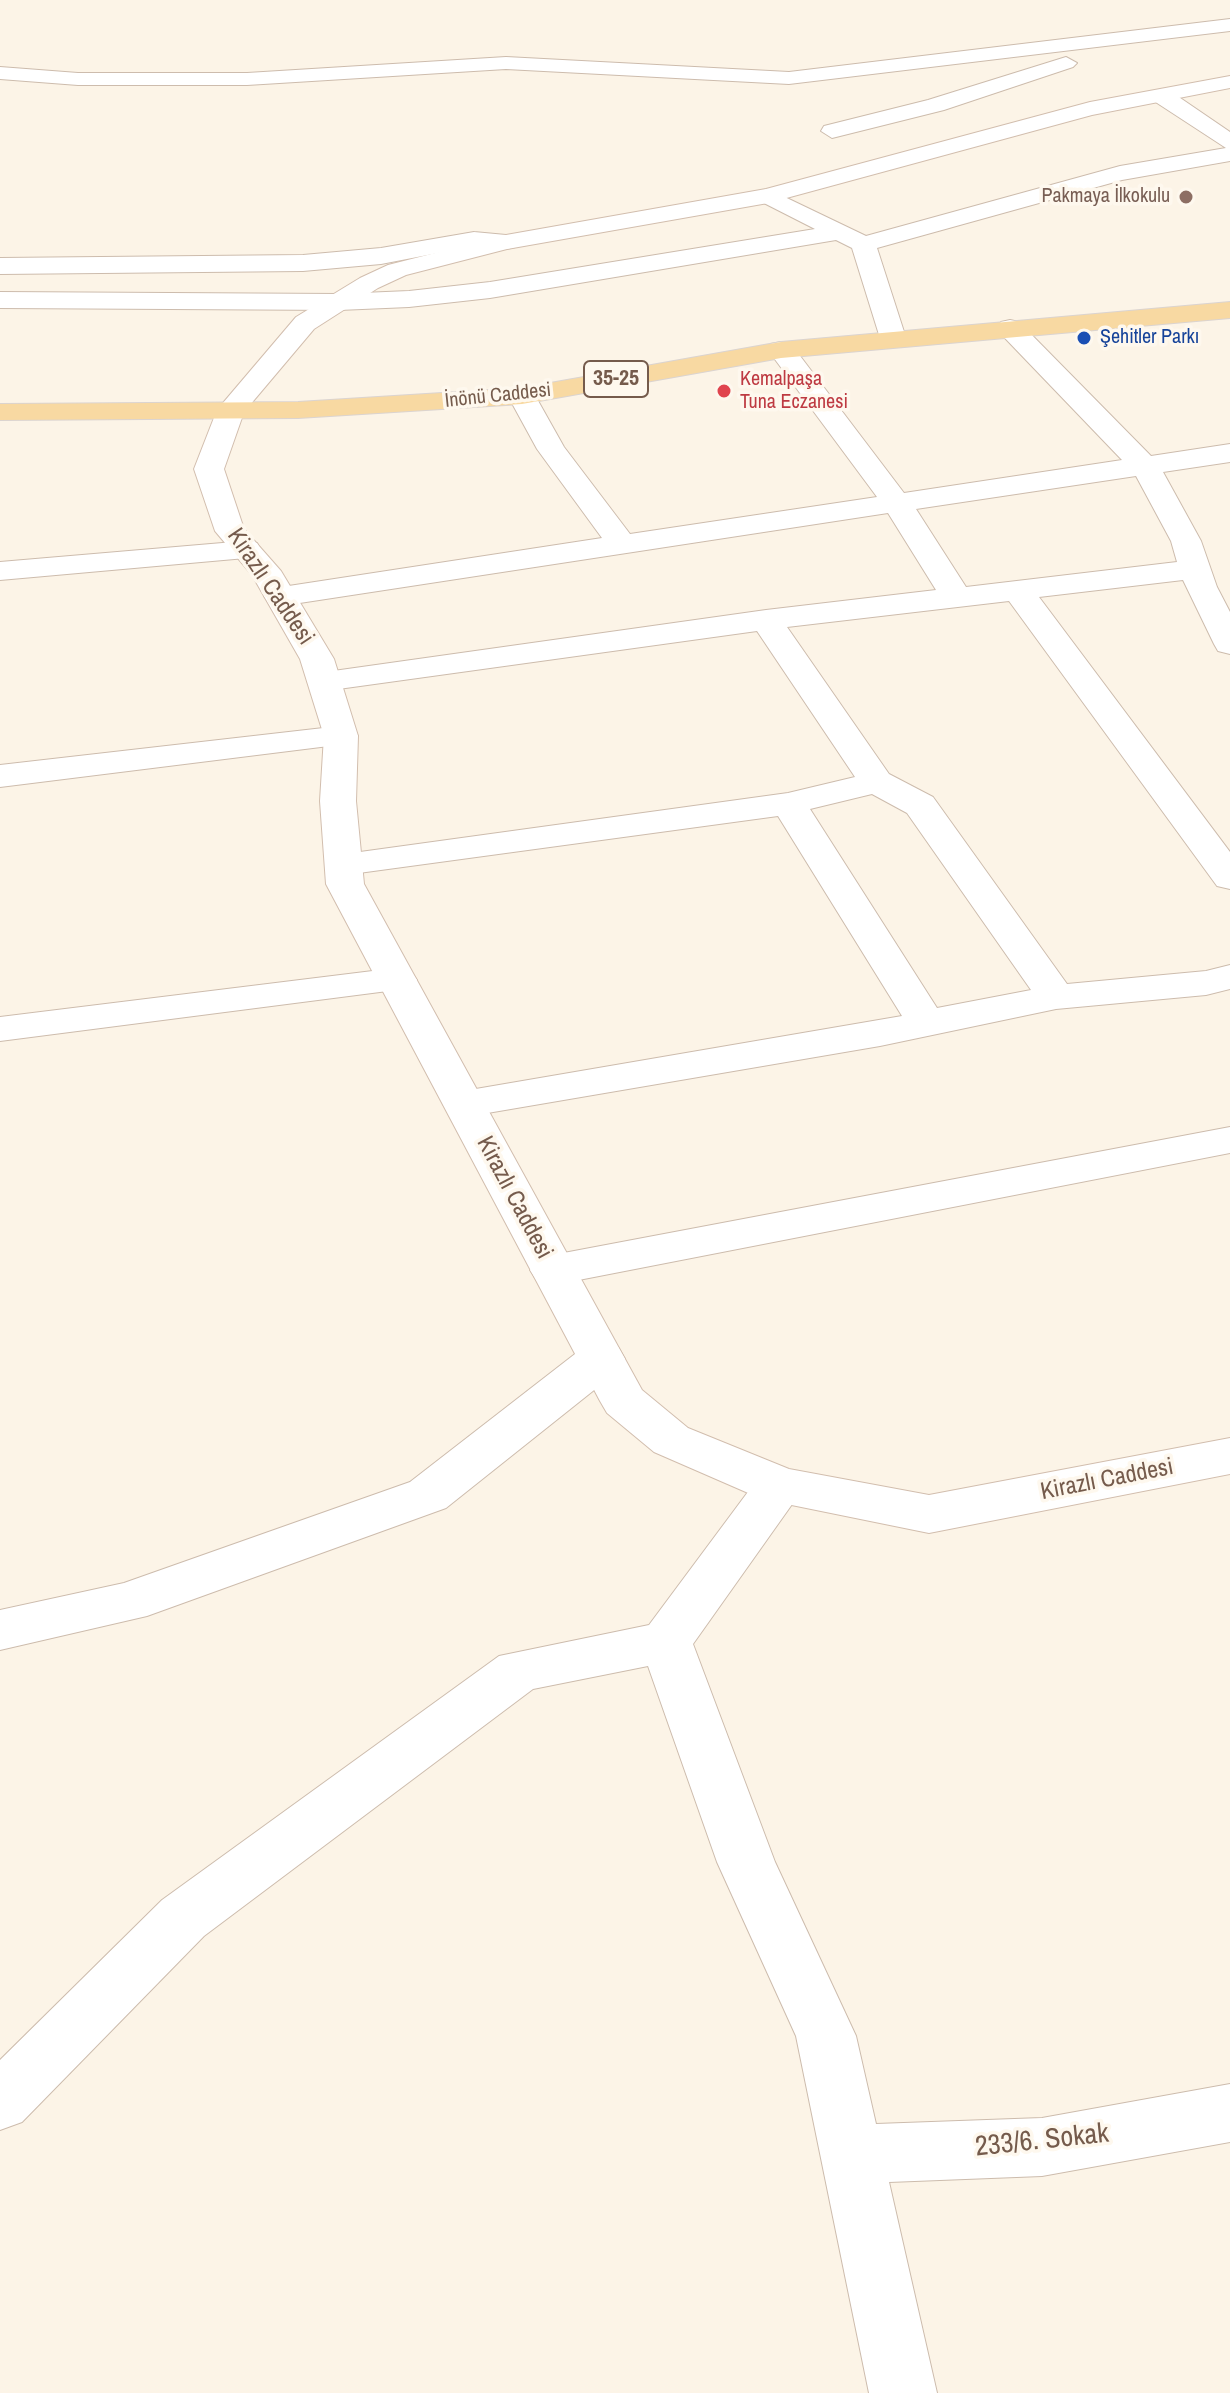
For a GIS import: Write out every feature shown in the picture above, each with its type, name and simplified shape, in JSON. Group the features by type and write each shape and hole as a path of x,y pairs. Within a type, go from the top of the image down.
{"main road":[{"name":"İnönü Caddesi","path":"0,412 359,408 522,396 781,350 1230,310"}],"street":[{"path":"0,73 78,79 247,79 506,63 789,78 1117,37 1225,30"},
{"path":"832,131 936,105 1102,51 1117,37"},
{"path":"0,266 303,263 381,256 474,239 506,242 768,196 1090,109 1230,82"},
{"path":"1162,96 1230,142"},
{"path":"768,196 863,244 1120,173 1230,154"},
{"path":"0,300 397,300 490,290 838,232"},
{"name":"Kirazlı Caddesi","path":"506,242 397,270 305,323 231,410 209,469 230,531 265,571 317,659 341,736 338,801 345,884 624,1401 671,1440 780,1486 929,1514 1230,1456"},
{"path":"863,244 893,338"},
{"path":"1010,328 1146,468 1209,580 1230,644"},
{"path":"781,350 898,505 956,596"},
{"path":"522,396 551,449 623,546"},
{"path":"280,596 1230,453"},
{"path":"0,571 246,550"},
{"path":"324,681 1017,589 1209,580"},
{"path":"1017,589 1230,878"},
{"path":"766,620 876,782 920,805 1056,997"},
{"path":"0,776 341,736"},
{"path":"344,864 788,804 876,782"},
{"path":"788,804 926,1022"},
{"path":"0,1029 397,980"},
{"path":"464,1104 880,1034 1056,997 1222,991"},
{"path":"553,1270 1230,1140"},
{"path":"0,1630 129,1602 428,1495 601,1359"},
{"path":"0,2102 183,1918 518,1671 666,1642 780,1486"},
{"path":"666,1642 746,1862 826,2036 903,2393"},
{"name":"233/6. Sokak","path":"852,2154 1042,2147 1230,2113"}],"place":[{"name":"Pakmaya İlkokulu","path":"1186,197"},
{"name":"Şehitler Parkı","path":"1084,338"},
{"name":"Kemalpaşa Tuna Eczanesi","path":"724,391"}]}
